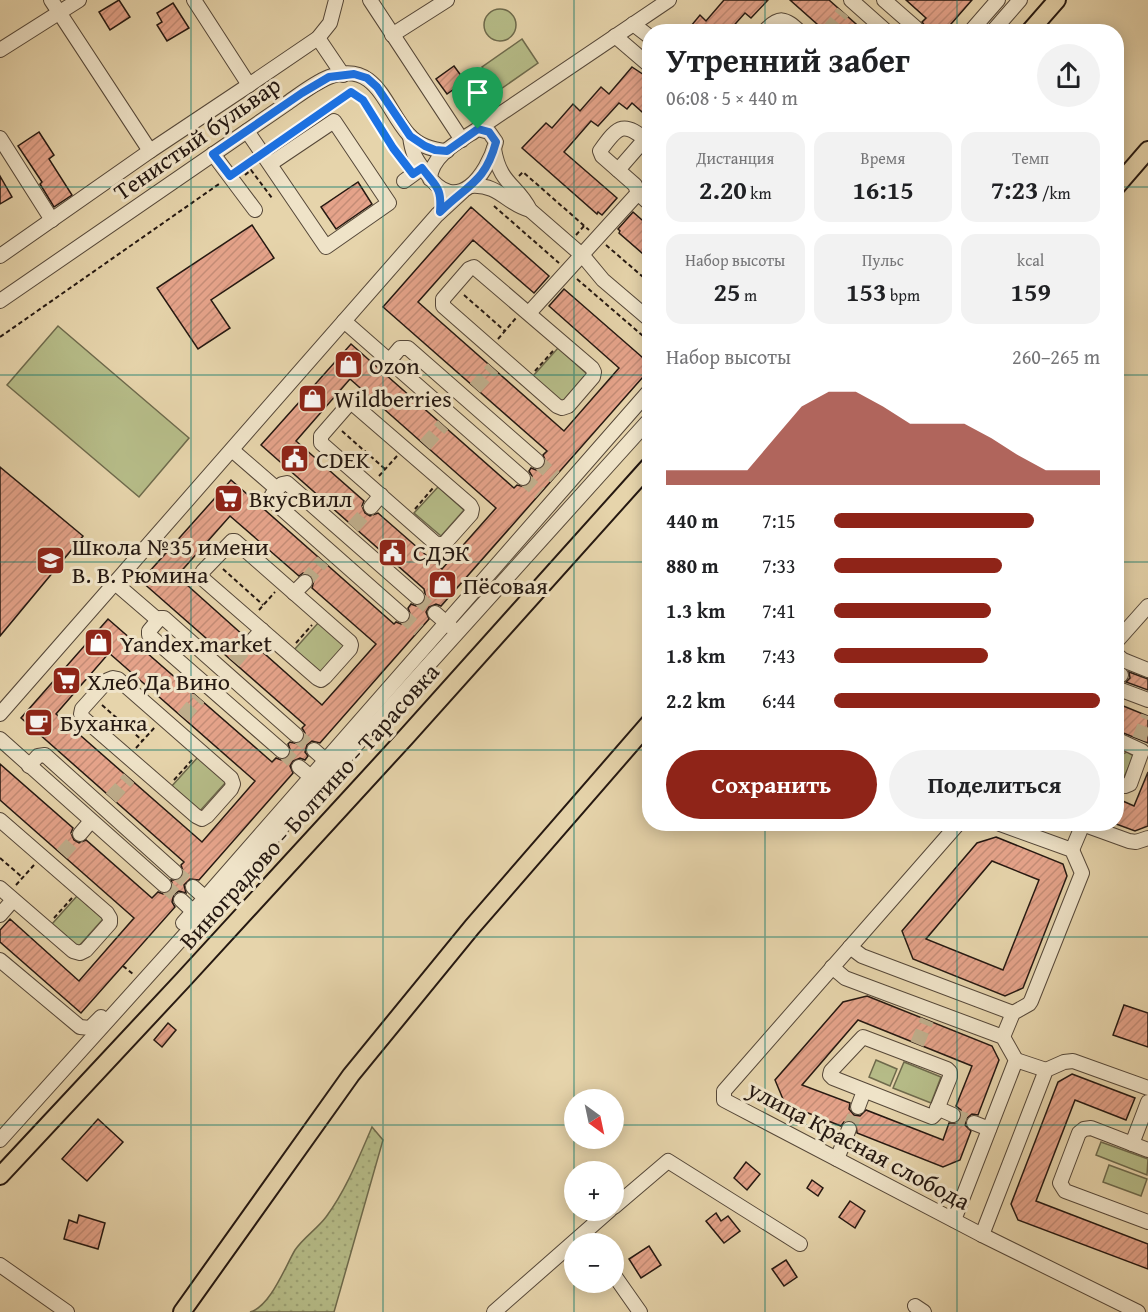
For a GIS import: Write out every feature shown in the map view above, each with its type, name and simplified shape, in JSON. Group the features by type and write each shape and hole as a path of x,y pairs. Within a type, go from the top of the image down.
{"main road":[{"path":"1036,24 1057,0"},
{"path":"1124,178 1148,150"},
{"name":"Виноградово - Болтино - Тарасовка","path":"0,1176 183,981 642,474"},
{"path":"182,1312 351,1075 472,927 642,731"}],"street":[{"path":"51,0 150,151"},
{"path":"0,51 79,0"},
{"path":"194,0 249,85"},
{"path":"0,256 318,38 330,22 336,0"},
{"path":"370,0 462,140"},
{"path":"392,35 447,0"},
{"path":"422,178 447,151 462,140 669,0"},
{"path":"884,0 911,24"},
{"path":"977,24 998,0"},
{"path":"999,24 1020,0"},
{"path":"849,5 876,24"},
{"path":"772,24 783,20 792,24"},
{"path":"633,24 642,31"},
{"path":"615,36 642,59"},
{"path":"318,38 343,75 354,74 367,78 377,87 410,136 425,146 447,151"},
{"name":"Тенистый бульвар","path":"0,301 302,93 329,77 343,75"},
{"path":"0,714 440,212 484,172 500,128 522,99"},
{"path":"247,131 266,159 326,247 389,203 334,121 266,159"},
{"path":"642,137 631,128 624,128 616,132 600,152 635,185 642,197"},
{"path":"478,129 489,132 502,176 526,202 530,210 583,256 603,280 642,313"},
{"path":"410,136 411,153 422,178 441,200 440,212"},
{"path":"0,138 52,220"},
{"path":"618,170 642,146"},
{"path":"213,154 255,210"},
{"path":"422,178 451,192 482,186 492,188 521,208 530,210"},
{"path":"527,311 583,256 638,193"},
{"path":"474,267 527,311 594,372 593,377 568,406 562,408 557,406 527,380 498,363 490,348 443,306 443,299 469,269 474,267"},
{"path":"345,321 389,361 447,420 523,478"},
{"path":"389,361 400,348 408,348 471,393 537,461"},
{"path":"0,1140 330,764 545,498 642,398"},
{"path":"352,403 356,404 410,452 472,509 471,514 457,530 441,544 435,543 321,443 321,436 352,403"},
{"path":"330,764 442,650 642,428"},
{"path":"410,452 425,445"},
{"path":"232,450 277,489"},
{"path":"560,481 579,498"},
{"path":"402,615 327,557 273,501 272,495 277,489 282,484 288,483 350,531 417,597"},
{"path":"371,507 381,495"},
{"path":"545,498 564,514"},
{"path":"228,542 235,542 283,583 351,645 336,666 321,680 201,575 228,542"},
{"path":"115,582 158,620"},
{"path":"294,594 305,582"},
{"path":"1124,633 1148,606"},
{"path":"435,613 457,633"},
{"path":"282,751 149,635 149,631 158,620 164,618 229,667 296,735"},
{"path":"251,642 262,630"},
{"path":"419,630 442,650"},
{"path":"1124,660 1148,670"},
{"path":"118,679 173,721 200,751 231,778 233,783 231,789 207,816 202,819 196,816 83,718 82,709 93,697 108,680 118,679"},
{"path":"1124,683 1148,700"},
{"path":"199,698 209,687"},
{"path":"0,740 164,885"},
{"path":"1124,741 1137,743 1142,753 1130,784 1124,786"},
{"path":"314,750 330,764"},
{"path":"29,766 38,756 45,755 107,803 175,872"},
{"path":"129,778 139,766"},
{"path":"299,766 315,781"},
{"path":"0,820 107,913 110,923 86,951 80,953 73,951 7,894 0,915"},
{"path":"80,834 91,821"},
{"name":"улица Красная слобода","path":"952,831 723,1095 724,1100 982,1235 1138,1312"},
{"path":"1003,1037 1013,1013 1031,1001 1081,878 1081,869 1072,850 1019,831"},
{"path":"1072,850 1080,831"},
{"path":"1104,831 1136,842 1148,838"},
{"path":"52,865 62,854"},
{"path":"193,887 208,901"},
{"path":"181,900 197,915"},
{"path":"0,960 80,1027 85,1028 95,1024 136,977 197,915"},
{"path":"850,947 862,956 1013,1013"},
{"path":"832,967 845,978 929,1015 1003,1037 1016,1060 1046,1070 1064,1062 1073,1061 1148,1088"},
{"path":"867,1037 915,1050 950,1072 938,1108 932,1117 864,1091 830,1075 859,1040 867,1037"},
{"path":"954,1220 1016,1060"},
{"path":"982,1235 1046,1070"},
{"path":"858,1107 864,1091"},
{"path":"1132,1144 1148,1102"},
{"path":"938,1108 953,1115"},
{"path":"974,1123 989,1129"},
{"path":"1148,1150 1091,1128 1084,1129 1079,1133 1060,1183 1065,1191 1148,1222"},
{"path":"837,1159 849,1129"},
{"path":"624,1199 668,1161 800,1244"},
{"path":"591,1233 601,1221"},
{"path":"494,1312 564,1256"},
{"path":"0,1265 67,1312"},
{"path":"624,1289 640,1312"}],"path":[{"path":"312,119 351,92 363,100 393,148 422,178"},
{"path":"0,337 266,159"},
{"path":"232,180 251,170 272,198"},
{"path":"523,172 642,276"},
{"path":"573,238 584,226"},
{"path":"555,259 559,255"},
{"path":"454,286 505,331"},
{"path":"490,348 527,311"},
{"path":"527,380 561,341"},
{"path":"332,423 385,469"},
{"path":"370,486 385,469 410,452"},
{"path":"407,518 441,479"},
{"path":"212,560 263,605"},
{"path":"250,620 283,583"},
{"path":"288,653 320,616"},
{"path":"93,697 143,741"},
{"path":"128,757 143,741 173,721"},
{"path":"166,790 200,751"},
{"path":"7,894 42,856"},
{"path":"0,858 22,877"},
{"path":"46,928 80,889"},
{"path":"123,966 136,977"}],"green space":[{"path":"500,9 511,14 516,25 511,36 500,41 489,36 484,25 489,14"},
{"path":"522,39 538,63 498,91 482,67"},
{"path":"58,326 189,438 139,497 7,385"},
{"path":"558,348 587,374 562,402 533,376"},
{"path":"438,487 464,510 441,536 414,513"},
{"path":"319,622 347,647 322,675 294,650"},
{"path":"1127,752 1134,756 1124,777 1124,753"},
{"path":"198,757 226,782 199,812 171,787"},
{"path":"77,896 103,919 78,947 52,924"},
{"path":"876,1060 897,1069 890,1086 869,1077"},
{"path":"904,1062 941,1077 931,1103 893,1088"},
{"path":"372,1127 383,1140 334,1312 250,1312 264,1303 282,1276 295,1250 333,1207 352,1173"},
{"path":"1101,1142 1148,1159 1147,1175 1096,1155"},
{"path":"1109,1165 1147,1179 1141,1196 1103,1182"}],"building":[{"path":"119,0 130,17 110,30 99,12"},
{"path":"724,0 768,0 751,18 745,13 735,24 693,24 700,15 706,21"},
{"path":"790,0 829,0 856,24 817,24"},
{"path":"906,0 972,0 951,24 924,24 922,22 926,18"},
{"path":"173,3 189,28 167,41 157,25 162,22 157,13"},
{"path":"454,66 465,81 447,94 436,79"},
{"path":"632,67 642,74 642,112 632,103 627,109 619,103 598,126 591,121 564,152 617,198 602,215 598,212 597,214 522,148 546,123 552,128 573,104 580,111 601,87 609,94"},
{"path":"39,132 54,155 49,159 72,195 54,207 40,184 42,182 18,146"},
{"path":"0,176 12,197 0,204"},
{"path":"358,182 372,204 336,229 321,207"},
{"path":"471,207 549,276 534,293 473,240 418,302 564,431 619,368 549,306 564,289 642,357 642,378 441,606 436,604 429,607 426,612 429,619 320,743 312,741 307,745 305,752 308,756 305,760 300,758 293,761 290,766 293,773 199,880 190,879 184,885 186,893 179,891 174,894 172,902 175,907 81,1013 0,942 0,930 10,919 79,981 134,918 0,800 0,764 73,828 71,833 74,840 79,843 86,840 152,898 158,892 163,894 170,891 173,886 171,880 178,880 184,874 181,865 184,862 21,718 108,619 272,762 276,758 281,760 288,757 291,752 288,744 290,742 298,744 303,740 305,733 302,728 305,725 141,581 231,480 394,624 408,621 411,616 408,608 411,604 416,606 423,603 426,598 424,589 261,445 351,344 514,488 517,485 525,487 530,483 532,476 529,471 531,468 536,470 543,467 546,462 543,455 547,451 383,307","holes":["350,379 496,508 442,569 378,513 370,516 365,513 362,506 364,501 296,441","230,516 299,576 303,573 311,575 314,580 312,588 376,644 322,705 258,648 253,651 245,649 242,644 244,636 177,576","109,653 255,781 202,842 56,714"]},
{"path":"633,212 642,220 642,253 619,233 618,229"},
{"path":"252,225 274,258 211,300 230,328 198,349 157,288"},
{"path":"0,467 83,536 0,636"},
{"path":"1129,672 1148,679 1148,690 1126,682 1130,678"},
{"path":"1124,706 1148,716 1148,743 1124,733"},
{"path":"1148,772 1148,826 1135,831 1124,827 1124,802 1134,806"},
{"path":"996,837 1063,864 1067,876 1023,988 1005,996 913,959 902,931 977,843","holes":["992,861 1039,880 1003,970 926,939"]},
{"path":"867,996 992,1046 999,1060 978,1115 972,1114 966,1119 965,1125 971,1131 960,1160 943,1167 857,1133 856,1124 852,1120 844,1122 841,1126 785,1104 775,1080 843,1002","holes":["858,1020 972,1066 956,1106 961,1110 961,1118 958,1123 949,1123 943,1140 866,1110 860,1116 854,1115 849,1109 850,1103 802,1085"]},
{"path":"1124,1005 1148,1013 1148,1047 1113,1035"},
{"path":"168,1023 176,1030 162,1047 154,1040"},
{"path":"1072,1074 1135,1098 1126,1120 1075,1100 1036,1201 1148,1244 1148,1269 1018,1220 1011,1204 1058,1082"},
{"path":"98,1119 123,1142 87,1181 62,1159"},
{"path":"746,1162 760,1174 747,1190 734,1178"},
{"path":"812,1180 823,1188 818,1196 807,1188"},
{"path":"850,1201 865,1211 855,1228 839,1217"},
{"path":"716,1213 721,1221 728,1216 740,1231 724,1243 706,1221"},
{"path":"79,1215 105,1223 98,1249 64,1239 69,1220 77,1223"},
{"path":"649,1246 661,1265 641,1278 629,1259"},
{"path":"786,1260 797,1277 784,1286 772,1269"}],"tunnel":[{"path":"833,24 843,12"},
{"path":"475,388 493,368"},
{"path":"425,445 443,425"},
{"path":"537,461 555,477"},
{"path":"523,478 540,493"},
{"path":"353,527 371,507"},
{"path":"305,582 323,561"},
{"path":"417,597 435,613"},
{"path":"402,615 419,630"},
{"path":"234,662 251,642"},
{"path":"183,717 199,698"},
{"path":"1139,739 1148,716"},
{"path":"296,735 314,750"},
{"path":"282,751 299,767"},
{"path":"111,798 129,778"},
{"path":"62,854 80,834"},
{"path":"175,872 193,887"},
{"path":"164,885 181,900"},
{"path":"917,1044 927,1020"},
{"path":"849,1129 858,1107"},
{"path":"953,1115 974,1123"}],"place":[{"name":"Ozon","path":"348,365"},
{"name":"Wildberries","path":"313,398"},
{"name":"CDEK","path":"295,459"},
{"name":"ВкусВилл","path":"228,498"},
{"name":"СДЭК","path":"392,552"},
{"name":"Школа №35 имени В. В. Рюмина","path":"51,560"},
{"name":"Пёсовая","path":"442,585"},
{"name":"Yandex.market","path":"99,643"},
{"name":"Хлеб Да Вино","path":"66,681"},
{"name":"Буханка","path":"39,722"}],"route":[{"path":"354,74 367,78 377,87 410,136 435,150 447,151 478,129 489,132 496,142 492,158 484,172 471,186 440,212 439,188 422,168 413,174 393,148 363,100 351,92 230,176 213,154 302,93 329,77 343,75 354,74"}]}
